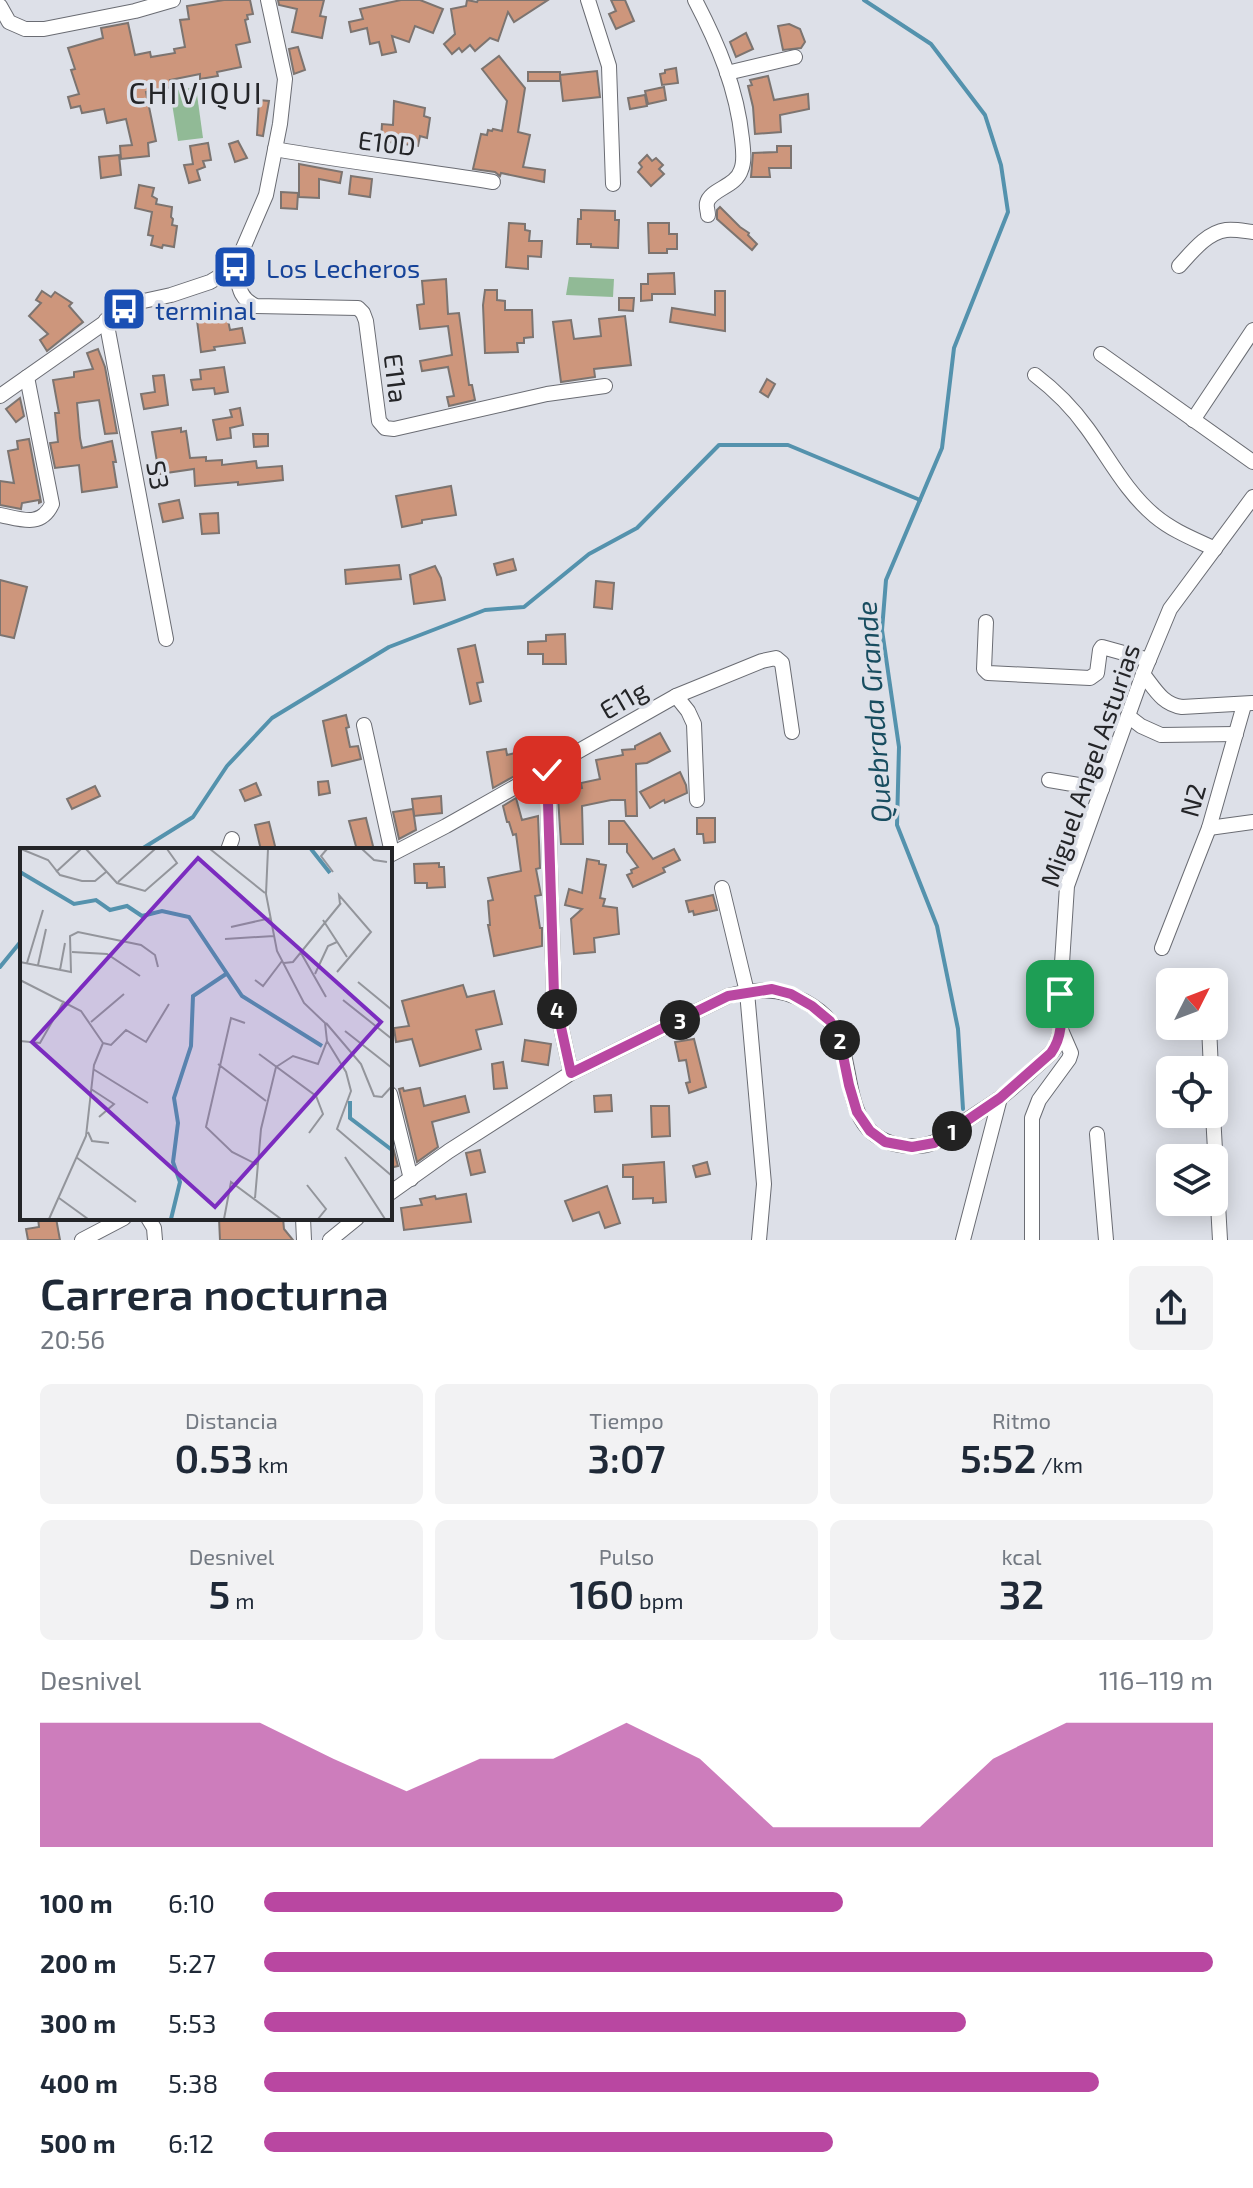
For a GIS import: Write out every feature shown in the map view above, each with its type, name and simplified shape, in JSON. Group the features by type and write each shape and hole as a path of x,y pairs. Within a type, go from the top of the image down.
{"street":[{"path":"0,6 9,22 25,29 44,29 132,6 173,0"},
{"path":"0,396 124,309 210,282 235,267 266,195 280,124 285,79 268,0"},
{"path":"588,0 609,66 613,184"},
{"path":"695,0 714,37 740,121 742,168 729,186 711,196 707,202 708,215"},
{"path":"727,73 795,57"},
{"name":"E10D","path":"275,149 493,182"},
{"path":"1179,266 1197,246 1224,230 1253,232"},
{"name":"E11a","path":"235,267 241,296 256,306 358,308 363,313 379,421 385,428 394,429 547,394 605,386"},
{"name":"S3","path":"106,320 166,639"},
{"path":"1193,420 1253,330"},
{"path":"1101,354 1253,462"},
{"path":"1035,375 1059,393 1074,410 1118,475 1154,516 1177,532 1215,549"},
{"path":"0,515 30,521 41,519 48,514 52,504 27,377"},
{"name":"Miguel Angel Asturias","path":"1032,1240 1032,1118 1039,1100 1071,1053 1061,1030 1060,994 1067,886 1170,609 1253,497"},
{"path":"986,622 984,669 988,673 1090,678 1097,673 1102,647 1146,667"},
{"name":"E11g","path":"392,853 676,696 762,661 776,658 782,663 792,732"},
{"name":"N2","path":"1146,667 1162,700 1171,705 1248,704 1236,734 1209,828 1162,948"},
{"path":"676,696 694,724 697,800"},
{"path":"1128,716 1161,735 1236,734"},
{"path":"364,725 390,848"},
{"path":"547,770 554,995 571,1073"},
{"path":"1049,780 1102,789"},
{"path":"1209,828 1253,822"},
{"path":"722,888 747,992 764,1184 759,1240"},
{"path":"392,1192 571,1073 728,996 772,989 791,994 812,1006 830,1021 839,1036 857,1112 870,1131 885,1142 912,1147 934,1143 1000,1098 1051,1053 1061,1030"},
{"path":"963,1240 1000,1098"},
{"path":"392,1102 411,1179"},
{"path":"1214,1128 1220,1240"},
{"path":"1097,1134 1106,1240"},
{"path":"82,1240 120,1220"},
{"path":"149,1220 155,1240"},
{"path":"303,1220 304,1240"},
{"path":"330,1240 355,1220"}],"green space":[{"path":"196,87 203,138 178,141 170,91"},
{"path":"569,277 614,279 613,297 566,295"}],"building":[{"path":"224,0 250,0 253,14 247,15 248,19 245,20 250,42 236,45 241,67 217,72 218,76 200,79 200,74 170,80 172,87 146,92 156,141 148,143 149,156 121,159 120,146 132,145 126,119 107,123 104,109 82,113 80,106 71,108 68,97 79,94 68,48 103,38 101,28 128,23 135,55 150,52 151,57 175,53 174,49 185,47 180,20 189,19 187,6"},
{"path":"278,0 324,0 320,16 326,17 322,38 292,32 297,9 279,5"},
{"path":"401,0 420,0 443,9 433,33 415,26 409,42 392,36 396,52 382,55 379,42 370,44 367,28 351,32 349,22 363,19 360,9"},
{"path":"467,0 548,0 514,22 508,12 498,41 490,38 475,51 470,45 462,52 459,48 452,54 444,44 455,34 451,9 466,6"},
{"path":"611,0 625,0 634,21 616,29 609,14 616,11"},
{"path":"789,24 800,29 805,42 801,48 783,50 778,26"},
{"path":"746,33 753,49 736,57 730,42"},
{"path":"298,47 305,70 294,74 289,49"},
{"path":"499,56 525,88 518,132 530,135 523,167 545,170 544,182 473,169 481,134 487,135 488,130 493,129 502,131 507,101 482,69"},
{"path":"676,68 678,83 662,85 660,74"},
{"path":"597,71 600,97 563,101 560,75"},
{"path":"528,72 560,72 560,81 528,81"},
{"path":"768,76 774,100 808,94 809,109 780,115 781,132 755,134 748,86 752,85 750,80"},
{"path":"664,87 666,100 648,104 645,91"},
{"path":"645,95 647,106 630,109 628,98"},
{"path":"259,100 269,101 263,136 257,135"},
{"path":"394,101 425,108 424,116 430,118 427,138 420,136 418,146 381,141 382,124 393,125"},
{"path":"238,141 247,158 235,162 229,144"},
{"path":"208,143 211,160 203,161 205,167 197,170 200,180 189,183 184,165 193,164 190,146"},
{"path":"777,146 791,146 791,168 769,168 770,177 751,177 753,153 777,152"},
{"path":"119,155 121,175 101,178 99,157"},
{"path":"647,155 652,161 656,158 663,165 659,169 664,174 651,186 638,172 642,167 639,163"},
{"path":"299,164 342,172 340,183 319,179 319,198 299,197"},
{"path":"351,176 372,179 370,197 349,194"},
{"path":"139,185 154,188 152,196 157,199 156,204 172,207 172,225 177,226 174,247 151,245 153,236 148,235 152,212 135,208"},
{"path":"281,192 298,193 297,209 281,208"},
{"path":"720,207 749,233 757,244 752,250 717,219"},
{"path":"581,210 615,211 615,220 619,220 618,248 577,244"},
{"path":"509,223 525,224 525,230 530,231 529,241 542,241 541,257 528,256 528,269 506,267"},
{"path":"648,223 669,223 669,234 677,234 677,249 667,249 667,253 649,253"},
{"path":"674,273 675,294 652,294 652,300 641,301 641,284 648,284 648,274"},
{"path":"446,279 448,314 459,313 469,385 472,385 475,400 449,406 447,397 454,396 448,367 422,371 420,361 452,355 448,326 420,329 417,305 424,304 422,281"},
{"path":"485,290 497,290 497,300 505,301 505,310 532,310 533,337 524,338 524,343 517,343 518,352 485,353"},
{"path":"42,291 51,297 55,292 72,303 69,306 83,322 47,351 40,340 48,334 29,316 41,303 36,300"},
{"path":"715,291 725,291 725,331 670,322 672,308 715,315"},
{"path":"619,298 634,298 633,311 619,310"},
{"path":"220,307 223,321 228,320 230,330 242,328 245,343 201,352 196,312"},
{"path":"625,316 631,365 594,369 595,377 561,382 553,322 571,320 574,339 601,336 599,319"},
{"path":"98,349 105,367 117,433 105,434 99,400 77,403 80,438 82,448 112,441 117,487 82,492 79,465 55,468 50,443 58,442 55,413 59,413 53,380 74,377 74,372 93,369 87,353"},
{"path":"224,367 228,392 215,394 214,388 193,390 191,380 201,379 200,370"},
{"path":"164,375 168,405 144,409 141,394 155,392 153,376"},
{"path":"767,379 775,384 768,397 760,392"},
{"path":"20,398 24,416 16,422 6,409"},
{"path":"240,408 243,425 230,428 231,438 217,440 213,420 232,417 230,410"},
{"path":"181,428 181,432 186,431 190,458 222,460 222,465 256,461 257,468 282,466 283,480 195,486 194,469 159,474 152,432"},
{"path":"253,434 268,434 268,446 254,447"},
{"path":"29,439 41,502 22,503 21,509 0,505 0,481 14,483 8,451 18,449 17,441"},
{"path":"451,486 456,515 422,520 422,523 402,527 396,496"},
{"path":"179,500 183,518 163,522 159,504"},
{"path":"218,513 219,533 202,534 200,514"},
{"path":"513,559 516,570 497,575 494,564"},
{"path":"399,565 401,579 346,584 345,570"},
{"path":"435,566 445,600 414,604 410,575"},
{"path":"0,580 27,587 14,638 0,635"},
{"path":"596,581 614,583 612,609 594,607"},
{"path":"565,634 566,664 543,664 543,654 528,654 528,642 546,641 546,635"},
{"path":"475,645 483,682 477,683 481,701 470,704 458,649"},
{"path":"346,715 350,747 358,746 361,759 332,766 323,721"},
{"path":"660,733 670,751 647,763 636,764 637,816 626,816 625,800 582,806 583,844 561,844 558,797 582,788 581,783 600,779 596,760 623,755 622,750 635,749 635,746"},
{"path":"546,743 548,757 538,761 535,745"},
{"path":"506,749 507,755 515,753 518,774 493,788 487,752"},
{"path":"680,772 687,793 650,808 640,792"},
{"path":"328,781 330,793 319,795 318,782"},
{"path":"256,783 261,795 245,801 240,790"},
{"path":"95,786 100,796 72,809 67,799"},
{"path":"441,796 442,813 414,816 412,799"},
{"path":"516,798 522,820 538,816 540,868 536,869 541,895 535,896 542,928 542,946 494,956 488,925 488,901 493,900 488,878 521,871 516,834 513,835 503,806"},
{"path":"413,809 416,830 399,839 393,812"},
{"path":"366,818 374,848 356,848 349,821"},
{"path":"697,818 715,818 715,842 704,843 703,834 697,834"},
{"path":"609,821 624,821 653,859 674,849 680,860 663,868 665,872 633,887 627,875 638,867 627,852 627,844 609,844"},
{"path":"269,822 276,848 261,848 255,825"},
{"path":"587,859 606,865 600,898 605,899 603,906 617,908 619,934 594,938 595,952 574,954 571,919 582,909 565,905 569,889 582,893"},
{"path":"439,863 439,867 444,867 445,887 427,888 427,883 415,883 414,864"},
{"path":"713,895 717,910 694,915 693,911 689,912 686,901"},
{"path":"463,985 467,997 494,991 502,1024 476,1030 481,1049 420,1066 412,1039 396,1042 394,1028 409,1026 402,1001"},
{"path":"694,1039 706,1087 689,1093 686,1060 679,1061 675,1042"},
{"path":"525,1040 551,1044 548,1065 522,1061"},
{"path":"503,1062 507,1088 494,1089 492,1064"},
{"path":"403,1088 404,1091 420,1088 424,1106 465,1096 469,1112 432,1122 438,1147 417,1162 399,1089"},
{"path":"611,1095 612,1111 595,1112 594,1096"},
{"path":"651,1106 669,1106 670,1136 652,1137"},
{"path":"392,1144 398,1166 392,1168"},
{"path":"480,1150 485,1172 471,1175 466,1153"},
{"path":"664,1162 666,1202 653,1203 653,1198 633,1199 633,1177 623,1177 623,1165"},
{"path":"707,1162 710,1174 696,1177 693,1166"},
{"path":"607,1186 620,1223 605,1228 599,1212 573,1221 565,1201"},
{"path":"466,1194 471,1222 404,1230 401,1208 422,1205 420,1199"},
{"path":"38,1220 56,1220 60,1240 28,1240 26,1229 39,1227"},
{"path":"219,1220 283,1220 284,1229 293,1240 220,1240"}],"waterway":[{"name":"Quebrada Grande","path":"864,0 931,44 985,115 1001,165 1008,212 954,348 942,448 886,580 882,630 899,747 897,825 937,926 958,1029 963,1109"},
{"path":"143,848 193,817 227,766 272,718 389,647 485,610 524,607 589,554 637,528 719,445 788,445 920,500"},
{"path":"0,967 20,942"}],"place":[{"name":"Los Lecheros","path":"235,267"},
{"name":"terminal","path":"124,309"}],"district":[{"name":"CHIVIQUI","path":"196,92"}],"route":[{"path":"547,770 554,995 571,1073 728,996 772,989 791,994 830,1021 839,1036 857,1112 870,1131 885,1142 912,1147 934,1143 1000,1098 1051,1053 1061,1030 1060,994"}]}
